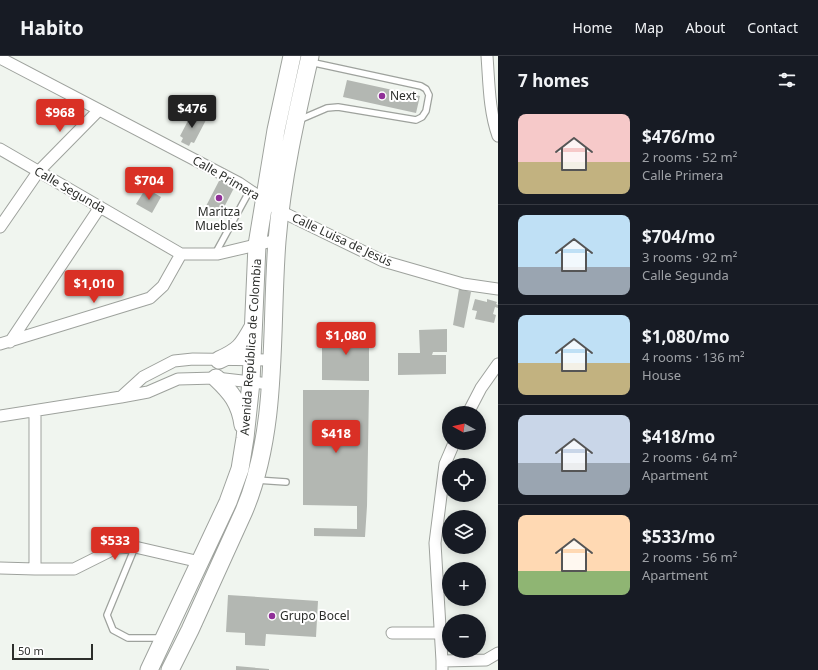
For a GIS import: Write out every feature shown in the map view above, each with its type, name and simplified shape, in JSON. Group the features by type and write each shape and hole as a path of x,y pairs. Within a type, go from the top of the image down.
{"main road":[{"name":"Avenida República de Colombia","path":"149,670 228,502 241,463 251,382 257,245 282,100 292,56"},
{"name":"Avenida República de Colombia","path":"170,670 244,511 256,480 270,384 277,240 280,211 295,121 309,59"},
{"path":"282,100 299,103"},
{"path":"219,360 234,353 241,347 254,326"},
{"path":"216,378 231,392 239,407 243,421 245,438"},
{"path":"164,639 182,646"}],"street":[{"path":"487,56 494,97 495,127 498,136"},
{"name":"Calle Primera","path":"0,58 239,183 280,211"},
{"path":"0,227 38,172 99,110"},
{"name":"Calle Segunda","path":"0,149 181,254"},
{"path":"5,343 100,207"},
{"name":"Calle Luisa de Jesús","path":"280,211 383,261 463,284 498,289"},
{"path":"5,343 150,298 163,286 181,254 215,254 277,240"},
{"path":"121,397 143,377 174,361 193,359 271,360"},
{"path":"174,361 178,379"},
{"path":"472,406 481,388 498,364"},
{"path":"0,416 148,392 178,379 216,378 270,384"},
{"path":"34,569 35,411"},
{"path":"451,450 445,464 435,543 442,666 486,660 498,654"},
{"path":"0,568 74,569 116,548 135,547 200,562"},
{"path":"392,633 441,634"}],"lane":[{"path":"295,121 327,108 338,107 416,120 422,117 426,111 429,95 426,89 421,86 309,59"},
{"path":"215,254 250,190"},
{"path":"256,480 286,482"},
{"path":"135,547 107,615 113,630 128,638 164,639"}],"building":[{"name":"Next","path":"347,80 420,96 416,113 343,97"},
{"path":"192,113 206,120 194,143 191,142 189,146 181,142 183,138 180,136"},
{"name":"Maritza Muebles","path":"220,179 235,186 219,217 204,210"},
{"path":"146,188 161,197 152,213 136,204"},
{"path":"459,289 471,292 464,328 453,325"},
{"path":"475,299 487,302 487,299 497,302 496,304 498,305 498,308 495,307 493,314 496,315 494,323 475,319 477,311 472,310"},
{"path":"447,329 447,352 433,352 432,355 446,355 446,374 398,375 398,353 420,353 419,330"},
{"path":"322,332 369,333 369,381 322,380"},
{"path":"303,390 369,390 365,537 314,536 314,528 357,529 357,506 303,505"},
{"name":"Grupo Bocel","path":"228,595 318,601 316,637 266,634 265,646 245,645 245,633 226,632"},
{"path":"236,666 269,669 269,670 236,670"}],"place":[{"name":"Next","path":"382,96"},
{"name":"Maritza Muebles","path":"219,198"},
{"name":"Grupo Bocel","path":"272,616"}]}
